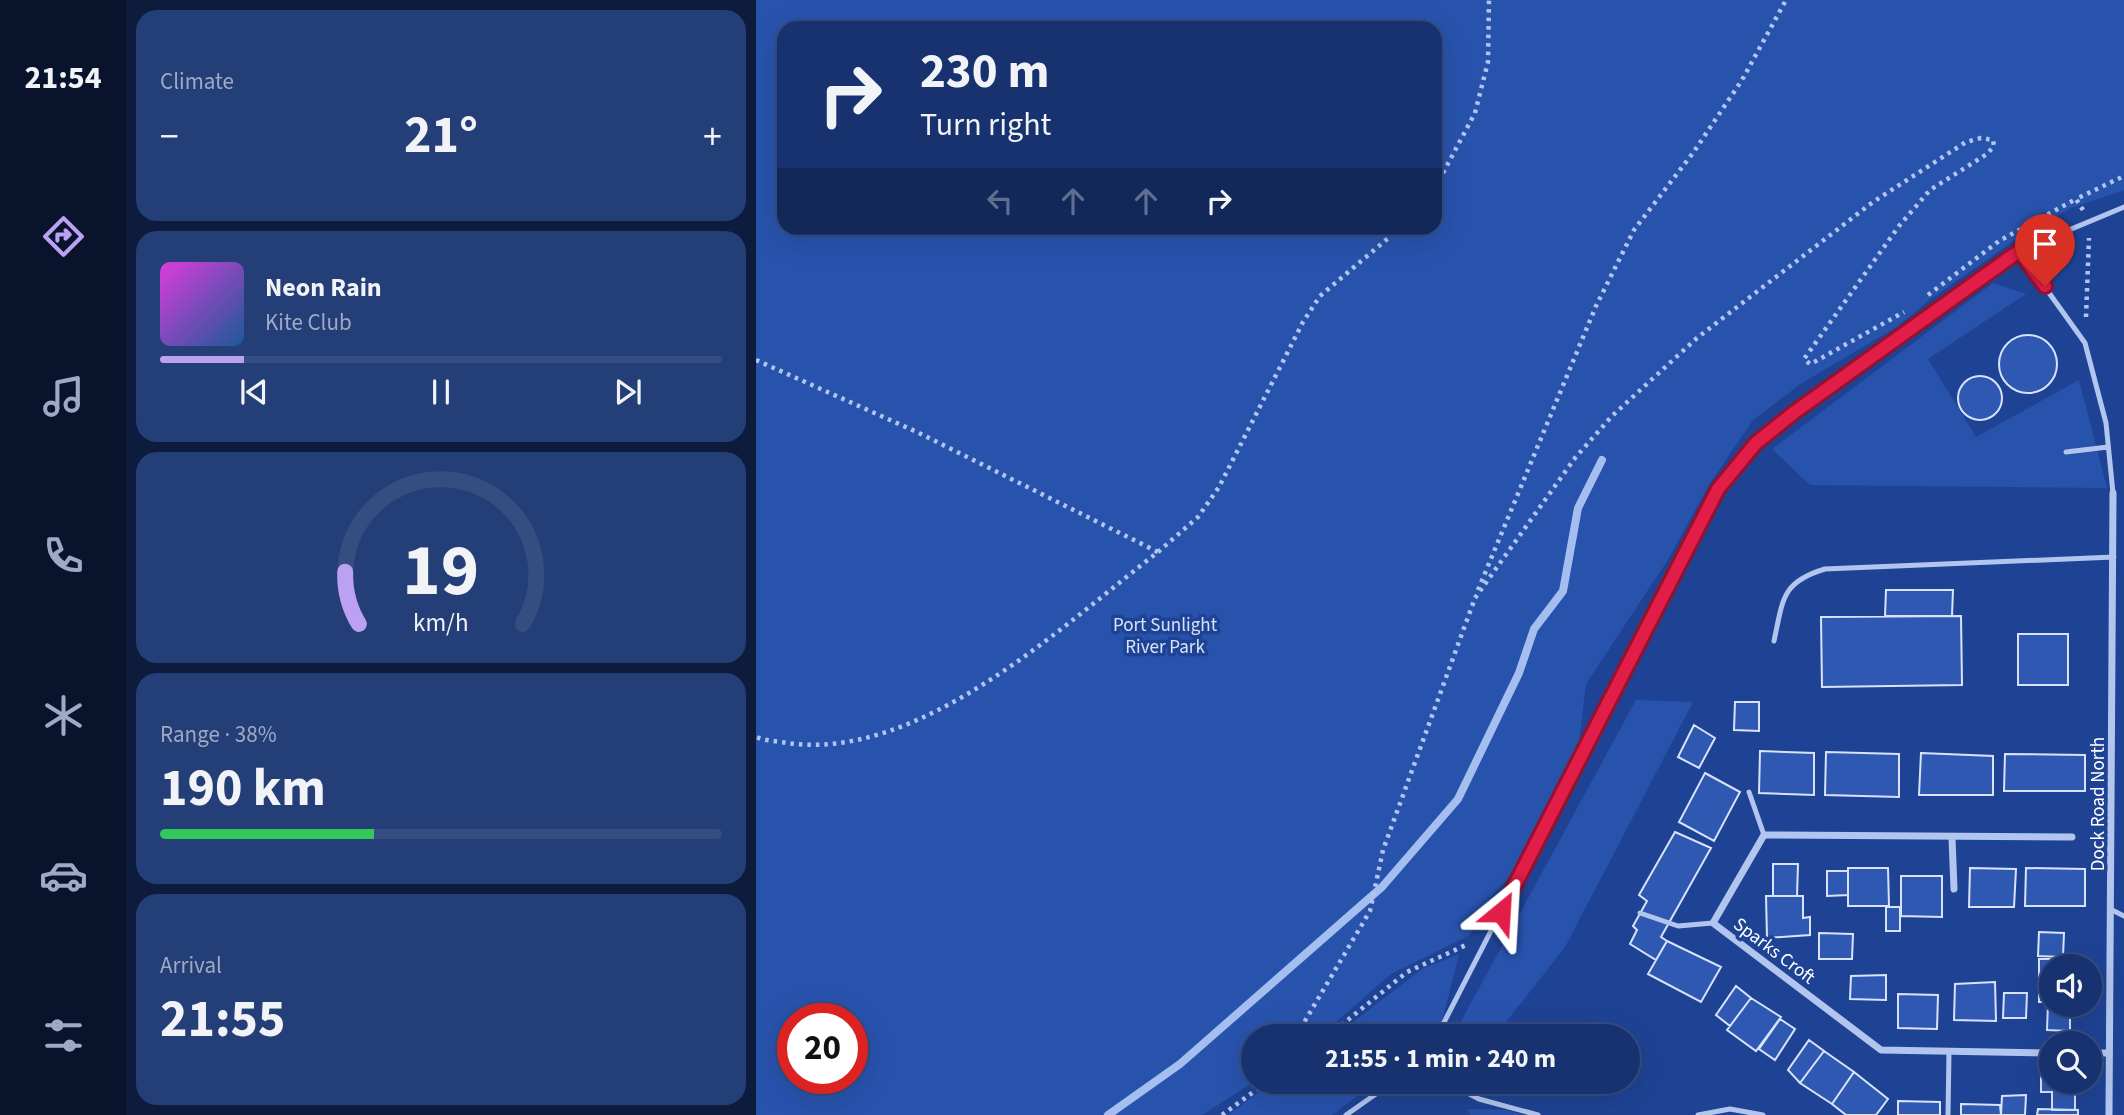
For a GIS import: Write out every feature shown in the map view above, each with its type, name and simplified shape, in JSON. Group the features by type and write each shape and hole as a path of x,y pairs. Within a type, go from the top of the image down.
{"street":[{"name":"Dock Road North","path":"2109,1115 2113,493"},
{"path":"1763,835 2072,837"},
{"name":"Sparks Croft","path":"1763,835 1713,923 1881,1050 2039,1053"},
{"path":"1952,838 1954,889"},
{"path":"2102,1053 2109,1053"}],"lane":[{"path":"1443,1024 1718,489 1756,443 1796,411 2019,251 2124,207"},
{"path":"2019,251 2085,343 2106,423 2113,493"},
{"path":"2066,452 2108,447"},
{"path":"1774,641 1784,594 1800,577 1825,569 2114,557"},
{"path":"1749,792 1763,835"},
{"path":"2112,910 2124,916"},
{"path":"1640,913 1678,926 1713,923"},
{"path":"1948,1115 1949,1052"},
{"path":"1346,1115 1376,1094"},
{"path":"1469,1094 1538,1115"},
{"path":"1698,1115 1730,1109 1763,1115"}],"path":[{"path":"1442,174 1475,114 1488,62 1489,0"},
{"path":"1303,1024 1370,911 1383,850 1475,598 1596,306 1634,230 1693,153 1742,80 1786,0"},
{"path":"1475,598 1575,458 1612,416 1697,338 1873,202 1966,142 1981,138 1993,140 1994,146 1987,154 1930,190 1899,226 1804,359 1810,364 1915,304"},
{"path":"1925,296 1999,242 2077,198 2124,176"},
{"path":"2077,198 2090,223 2085,343"},
{"path":"756,737 807,746 845,744 907,726 1003,673 1158,552 1198,517 1219,487 1303,322 1320,296 1392,235"},
{"path":"756,359 917,432 1158,552"},
{"path":"1343,1024 1407,972 1489,935"},
{"path":"1222,1115 1250,1094"}],"green space":[{"name":"Port Sunlight River Park","path":"756,0 2124,0 2124,190 2071,208 2015,240 1928,301 1898,326 1799,385 1753,420 1710,483 1669,558 1586,684 1578,751 1517,870 1483,905 1470,935 1391,974 1334,1024 1241,1024 1241,1090 1202,1115 756,1115"},
{"path":"1993,283 2026,294 1928,359 1976,437 2079,380 2107,488 1810,485 1772,449"},
{"path":"1636,700 1693,702 1565,947 1504,1024 1460,1024"},
{"path":"1459,954 1441,1024 1351,1024 1422,969"},
{"path":"1257,1094 1360,1094 1332,1115 1228,1115"},
{"path":"1467,1109 1506,1110 1523,1115 1471,1115"}],"building":[{"path":"2028,335 2039,337 2052,348 2057,364 2055,375 2044,388 2028,393 2017,391 2004,380 1999,364 2001,353 2012,340"},
{"path":"1980,376 1995,383 2002,398 1995,413 1980,420 1965,413 1958,398 1965,383"},
{"path":"1886,590 1953,590 1952,616 1885,616"},
{"path":"1961,616 1962,685 1822,687 1821,617"},
{"path":"2018,634 2068,634 2068,685 2018,685"},
{"path":"1735,702 1759,702 1759,731 1734,730"},
{"path":"1694,725 1715,738 1699,768 1678,757"},
{"path":"1760,751 1814,753 1814,795 1759,793"},
{"path":"1826,752 1899,754 1899,797 1825,795"},
{"path":"1921,753 1993,756 1993,795 1919,795"},
{"path":"2005,754 2085,755 2085,791 2004,791"},
{"path":"1705,773 1740,792 1714,841 1679,822"},
{"path":"1675,832 1711,848 1661,937 1667,941 1656,960 1630,944 1637,930 1633,926 1647,901 1639,895"},
{"path":"1773,864 1798,864 1797,896 1773,896"},
{"path":"1848,868 1888,868 1889,906 1848,906"},
{"path":"1970,868 2016,869 2014,907 1969,907"},
{"path":"2026,868 2085,869 2085,906 2025,906"},
{"path":"1827,871 1848,871 1848,895 1827,896"},
{"path":"1901,876 1942,876 1942,917 1901,916"},
{"path":"1766,896 1803,896 1803,918 1810,917 1810,935 1767,938"},
{"path":"1886,907 1900,907 1900,931 1886,931"},
{"path":"2039,932 2064,933 2063,954 2038,956"},
{"path":"1819,933 1853,934 1852,959 1819,959"},
{"path":"1667,941 1721,967 1701,1002 1648,974"},
{"path":"1886,975 1886,1000 1850,999 1851,976"},
{"path":"1995,982 1996,1021 1954,1020 1955,984"},
{"path":"1736,986 1751,998 1730,1026 1716,1015"},
{"path":"2004,993 2027,993 2026,1018 2003,1018"},
{"path":"1898,994 1938,995 1937,1029 1898,1028"},
{"path":"1751,998 1781,1017 1756,1051 1727,1030"},
{"path":"2047,1017 2070,1017 2070,1031 2047,1030"},
{"path":"1780,1019 1795,1029 1775,1060 1759,1049"},
{"path":"1809,1040 1824,1051 1800,1083 1788,1070"},
{"path":"1824,1051 1854,1072 1832,1104 1800,1083"},
{"path":"1854,1072 1888,1099 1876,1115 1846,1115 1832,1104"},
{"path":"2052,1094 2075,1094 2075,1110 2052,1110"},
{"path":"2026,1095 2025,1115 2001,1115 2002,1096"},
{"path":"1898,1101 1940,1102 1940,1115 1898,1115"},
{"path":"1961,1104 2000,1105 2001,1115 1961,1115"},
{"path":"2038,1109 2078,1110 2078,1115 2037,1115"}],"waterway":[{"path":"1108,1115 1180,1064 1382,887 1458,799 1519,673 1534,629 1563,591 1578,508 1602,460"}],"route":[{"path":"1501,912 1718,489 1756,443 1796,411 2019,251 2045,286"}]}
